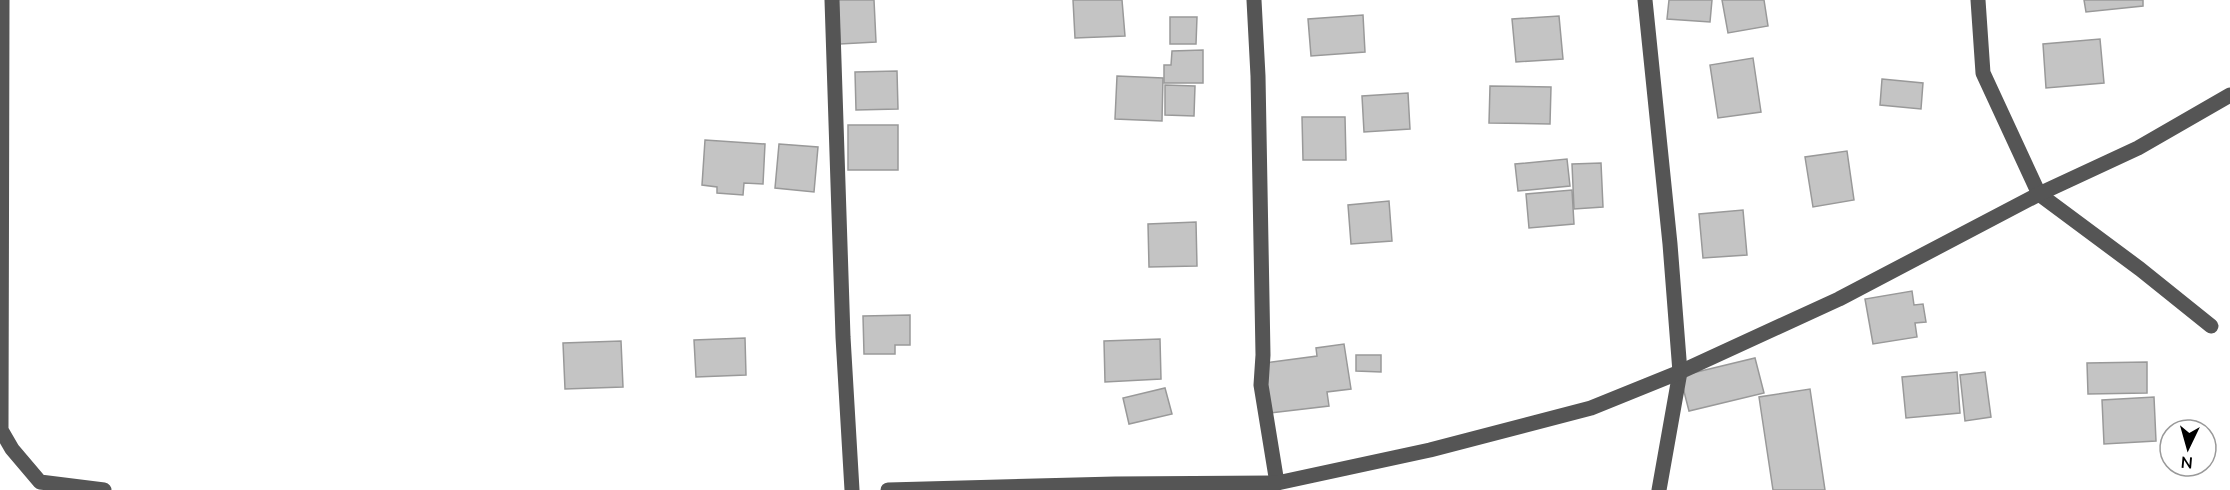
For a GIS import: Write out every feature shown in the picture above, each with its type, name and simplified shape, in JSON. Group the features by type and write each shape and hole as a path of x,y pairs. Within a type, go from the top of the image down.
{"street":[{"path":"2,0 1,430 12,449 40,482 104,490"},
{"path":"832,0 843,337 852,490"},
{"path":"1254,0 1258,76 1263,355 1261,385 1277,483"},
{"path":"1645,0 1670,244 1680,372 1659,490"},
{"path":"1978,0 1983,73 2039,194 2140,268 2211,326"},
{"path":"888,490 1103,484 1277,483 1430,450 1591,408 1680,372 1839,298 2039,194 2138,148 2230,95"}],"building":[{"path":"838,0 874,0 876,42 840,44"},
{"path":"1073,0 1122,0 1125,36 1075,38"},
{"path":"1669,0 1712,0 1710,22 1667,19"},
{"path":"1722,0 1764,0 1768,26 1728,33"},
{"path":"2084,0 2143,0 2143,6 2086,12"},
{"path":"1363,15 1365,52 1311,56 1308,19"},
{"path":"1559,16 1563,59 1516,62 1512,19"},
{"path":"1170,17 1197,17 1196,44 1170,44"},
{"path":"2100,39 2104,83 2046,88 2043,44"},
{"path":"1203,50 1203,83 1164,83 1164,65 1171,65 1172,51"},
{"path":"1753,58 1761,112 1718,118 1710,65"},
{"path":"897,71 898,109 856,110 855,72"},
{"path":"1117,76 1163,78 1162,121 1115,119"},
{"path":"1882,79 1923,83 1921,109 1880,105"},
{"path":"1165,85 1195,86 1194,116 1165,115"},
{"path":"1490,86 1551,87 1550,124 1489,123"},
{"path":"1408,93 1410,129 1364,132 1362,96"},
{"path":"1302,117 1345,117 1346,160 1303,160"},
{"path":"848,125 898,125 898,170 848,170"},
{"path":"705,140 765,144 763,184 744,183 743,195 717,193 717,187 702,185"},
{"path":"779,144 818,147 814,192 775,188"},
{"path":"1847,151 1854,200 1813,207 1805,157"},
{"path":"1567,159 1570,186 1518,191 1515,164"},
{"path":"1601,163 1603,207 1574,209 1572,164"},
{"path":"1572,190 1574,224 1529,228 1526,194"},
{"path":"1389,201 1392,241 1351,244 1348,205"},
{"path":"1743,210 1747,255 1703,258 1699,214"},
{"path":"1196,222 1197,266 1149,267 1148,224"},
{"path":"1912,291 1914,305 1923,304 1926,322 1915,323 1917,337 1873,344 1865,299"},
{"path":"910,315 910,345 895,345 895,354 864,354 863,316"},
{"path":"745,338 746,375 696,377 694,340"},
{"path":"1160,339 1161,379 1105,382 1104,341"},
{"path":"621,341 623,387 565,389 563,343"},
{"path":"1344,344 1351,389 1327,392 1329,406 1270,413 1264,363 1317,356 1316,348"},
{"path":"1356,355 1381,355 1381,372 1356,371"},
{"path":"1755,358 1764,393 1689,411 1680,376"},
{"path":"2147,362 2147,393 2088,394 2087,363"},
{"path":"1957,372 1960,413 1906,418 1902,377"},
{"path":"1985,372 1991,417 1965,421 1960,375"},
{"path":"1165,388 1172,414 1129,424 1123,398"},
{"path":"1810,389 1825,490 1773,490 1759,397"},
{"path":"2154,397 2156,441 2104,444 2102,400"}]}
